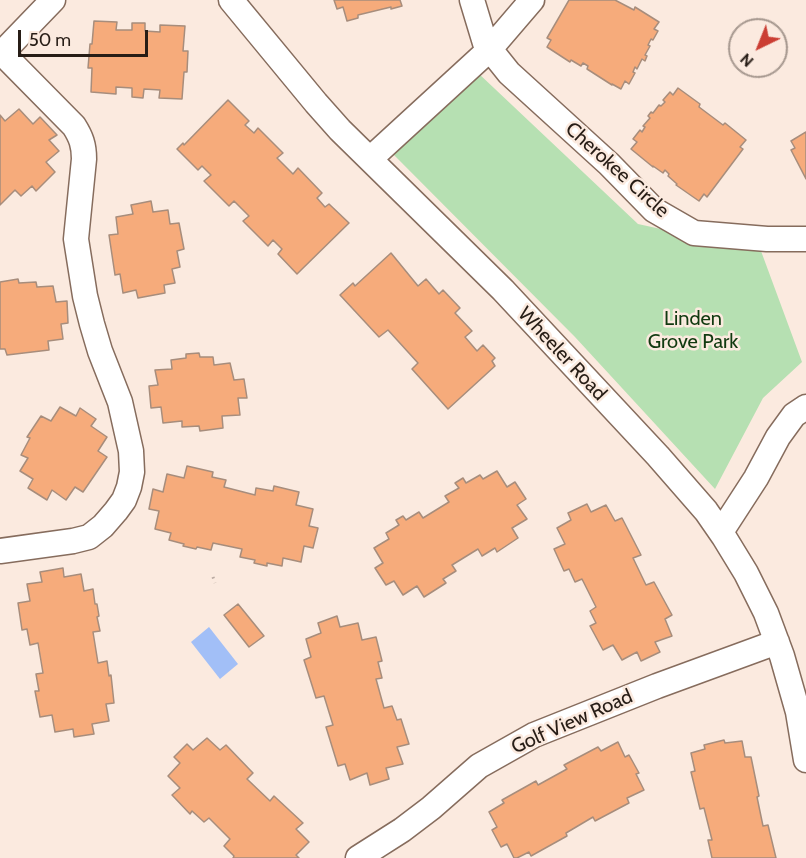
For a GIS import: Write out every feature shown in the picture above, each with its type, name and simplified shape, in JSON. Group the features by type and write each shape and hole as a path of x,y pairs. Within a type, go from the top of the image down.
{"street":[{"path":"0,551 89,537 103,526 124,500 132,472 131,451 120,402 92,324 76,239 84,146 74,126 1,54 53,0"},
{"name":"Wheeler Road","path":"231,0 316,103 511,298 658,456 721,532 746,573 766,613 783,656 798,712 806,760"},
{"name":"Cherokee Circle","path":"472,0 485,43 509,73 609,164 654,210 694,233 767,239 806,239"},
{"path":"370,159 490,49 532,0"},
{"path":"721,532 756,478 778,437 794,415 806,407"},
{"name":"Golf View Road","path":"358,858 431,808 479,766 534,735 777,642"}],"path":[{"path":"213,577 215,583"}],"green space":[{"name":"Linden Grove Park","path":"477,72 638,224 761,251 802,362 763,398 715,489 575,337 392,153"}],"water":[{"path":"209,627 238,664 220,679 191,642"}],"building":[{"path":"334,0 400,0 402,6 358,15 358,18 347,21 343,7 337,9"},
{"path":"569,0 615,0 634,10 635,7 659,22 654,29 658,31 648,45 650,46 645,55 647,56 645,61 642,59 637,69 635,67 633,72 635,73 629,84 625,81 621,89 612,85 587,69 588,66 583,63 581,66 571,60 570,62 547,47 551,40 547,38"},
{"path":"94,21 117,22 116,30 132,30 132,23 145,23 145,31 160,32 160,25 185,26 183,51 188,51 182,99 159,98 160,90 144,89 143,98 132,97 132,88 116,87 116,94 91,92 92,68 88,68"},
{"path":"678,88 700,104 699,107 723,125 725,123 746,140 740,147 743,149 707,197 704,194 699,201 676,185 665,170 663,173 653,167 631,149 637,142 633,139 640,130 642,132 651,112 653,113 659,105 665,102 663,100 670,92 673,95"},
{"path":"228,100 249,121 245,125 254,133 258,128 283,153 277,158 293,174 298,168 322,193 317,198 325,207 329,204 349,223 297,274 278,254 282,249 273,240 268,246 243,221 249,216 234,201 229,206 204,181 211,175 202,166 198,170 177,149 183,143 184,145"},
{"path":"19,109 33,124 40,117 57,135 49,140 59,151 46,162 55,172 36,191 32,186 21,196 15,190 0,205 0,115 5,121"},
{"path":"806,132 806,179 791,150 795,148 791,141"},
{"path":"151,201 153,212 168,210 170,224 179,223 184,249 177,251 180,267 172,269 175,283 164,285 165,293 138,298 136,290 123,293 120,274 115,275 109,235 118,234 116,217 133,214 131,205"},
{"path":"391,253 418,286 426,279 439,294 443,290 460,308 455,313 472,331 465,337 477,351 483,345 495,358 492,361 495,366 448,409 412,369 418,363 388,330 379,337 340,295 353,283 355,286"},
{"path":"18,279 19,283 36,282 37,287 53,286 56,302 67,301 68,323 61,324 63,339 48,341 49,350 7,355 5,349 0,349 0,282"},
{"path":"199,353 200,357 213,357 214,365 230,363 234,380 244,379 247,398 238,398 240,415 222,416 223,428 200,431 199,426 182,427 182,421 163,423 161,407 151,408 149,386 158,385 155,370 172,369 171,360 186,358 186,354"},
{"path":"60,407 76,416 80,408 96,419 91,426 107,437 98,451 107,457 83,492 75,487 66,500 52,490 47,500 28,488 33,479 20,471 28,458 21,455 30,438 27,437 41,416 51,421"},
{"path":"187,466 213,472 212,477 226,480 224,487 255,495 256,488 273,491 274,486 299,492 296,505 313,509 309,526 318,528 313,548 304,546 301,562 283,558 282,566 267,563 267,566 254,563 255,560 240,557 242,549 213,543 211,550 197,547 196,549 169,540 171,533 155,529 159,511 149,509 153,489 163,492 167,474 184,478"},
{"path":"497,471 507,487 515,482 526,499 517,505 527,519 512,528 518,538 497,552 495,548 482,556 478,549 452,565 456,571 443,579 446,583 424,597 417,586 403,595 394,581 386,585 375,568 383,563 374,548 389,539 386,533 399,525 396,520 403,516 406,520 419,512 423,518 449,502 445,496 459,488 455,483 463,478 466,483 480,475 483,479"},
{"path":"587,504 591,512 606,505 615,521 622,518 641,555 633,558 646,585 654,582 672,615 665,619 672,636 655,642 660,652 641,661 637,652 622,660 613,645 603,650 590,626 596,623 590,611 596,607 582,579 575,582 569,569 564,571 554,549 565,544 557,528 571,520 568,513"},
{"path":"63,568 64,577 81,574 84,591 93,589 99,616 97,617 100,631 93,632 98,663 107,661 114,703 106,704 109,721 92,724 94,734 74,737 73,729 55,732 52,715 40,717 35,691 39,691 36,674 43,673 38,643 30,645 27,629 22,630 18,603 30,601 27,584 42,582 40,572"},
{"path":"238,604 264,636 249,647 224,615"},
{"path":"337,616 340,627 358,623 362,640 376,637 382,661 378,662 382,678 376,679 384,708 392,706 397,720 401,719 409,744 397,747 403,764 386,768 389,779 370,785 367,773 350,780 345,764 338,766 326,727 333,725 324,696 316,698 304,660 311,657 306,639 321,633 318,623"},
{"path":"207,738 220,750 226,745 253,773 247,779 270,801 274,796 303,823 296,829 309,842 296,855 299,858 233,858 234,856 224,846 230,839 209,818 204,822 192,811 190,814 172,795 180,788 168,776 180,763 174,757 187,744 193,750"},
{"path":"724,740 725,743 742,741 745,757 751,757 763,826 768,825 776,858 712,858 708,840 712,840 704,808 700,809 691,772 695,771 691,753 705,749 704,745"},
{"path":"618,742 625,757 629,755 639,773 636,774 644,790 627,798 629,803 595,821 593,817 566,833 567,836 531,856 529,852 514,858 507,844 501,847 492,830 497,827 489,812 504,803 502,800 536,781 538,785 567,769 564,765 598,747 601,751"}]}
